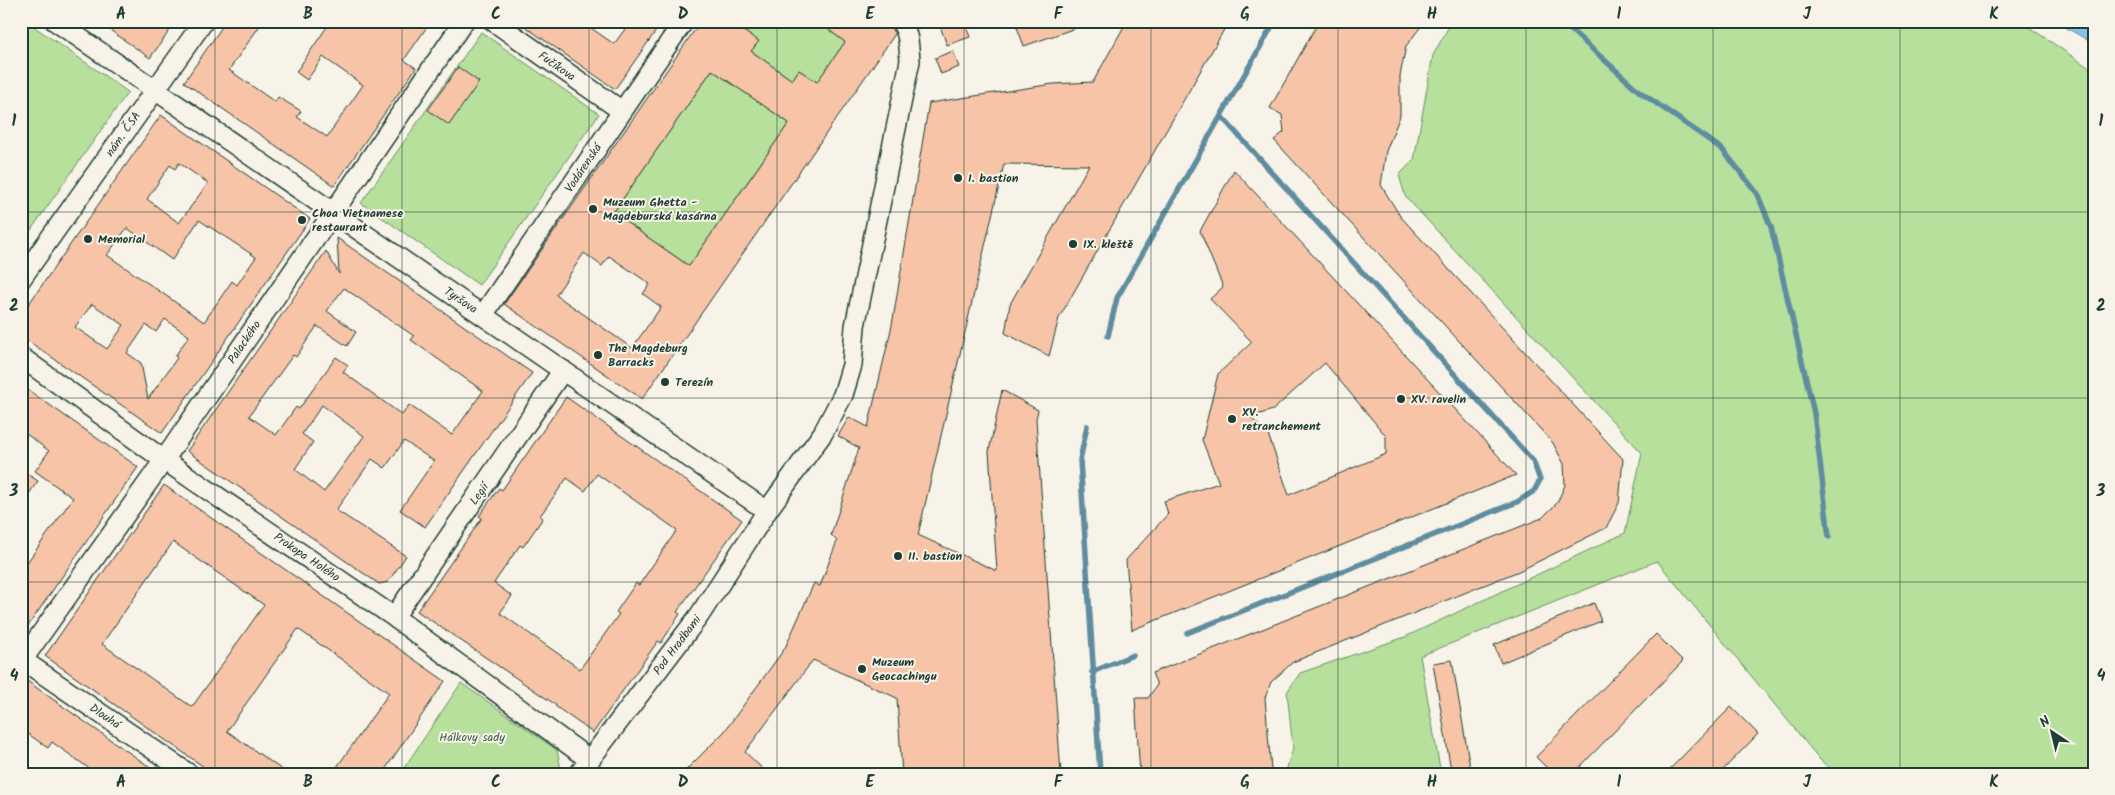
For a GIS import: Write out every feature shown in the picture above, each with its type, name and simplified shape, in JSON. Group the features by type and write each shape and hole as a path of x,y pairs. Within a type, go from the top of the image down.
{"street":[{"path":"55,21 156,89"},
{"name":"nám. ČSA","path":"21,279 204,21"},
{"name":"Palackého","path":"22,660 164,460 464,21"},
{"name":"Fučíkova","path":"493,21 622,111"},
{"name":"Vodárenská","path":"483,315 684,21"},
{"name":"Pod Hradbami","path":"585,767 699,616 767,511 823,433 843,395 852,364 855,326 910,61 909,42 904,25 900,21"},
{"name":"Tyršova","path":"156,89 332,213 767,511"},
{"name":"Prokopa Holého","path":"21,357 164,460 394,617 585,767"},
{"name":"Legií","path":"394,617 563,370"},
{"name":"Dlouhá","path":"22,660 188,774"}],"green space":[{"path":"21,21 26,21 128,92 21,244"},
{"path":"746,21 817,21 845,42 817,82 799,70 792,80 751,51 758,41 740,29"},
{"path":"1452,21 2020,21 2094,71 2094,774 1837,774 1821,761 1657,561 1420,656 1441,774 1285,774 1293,749 1287,692 1300,673 1405,637 1625,533 1642,453 1405,196 1399,175 1414,160 1433,55"},
{"path":"481,32 599,114 479,285 361,203"},
{"path":"712,70 789,123 689,266 613,213"},
{"name":"Hálkovy sady","path":"461,683 557,750 562,774 400,774"}],"water":[{"path":"2055,21 2094,21 2094,44"}],"building":[{"path":"97,21 158,21 170,30 150,58"},
{"path":"226,21 263,21 229,70 275,102 278,97 301,111 297,117 327,137 363,85 323,57 307,80 296,72 331,21 431,21 404,60 416,68 334,186 184,82"},
{"path":"517,21 581,21 614,44 631,21 663,21 615,89"},
{"name":"Muzeum Ghetta - Magdeburská kasárna","path":"701,21 746,21 740,29 759,41 751,51 792,80 799,70 817,82 845,42 817,21 883,21 895,34 642,399 504,304","holes":["712,70 789,123 689,266 613,213","584,253 602,266 609,256 650,284 643,294 661,307 632,348 556,295"]},
{"path":"938,21 964,21 970,37 947,45"},
{"path":"1032,21 1090,21 1090,23 1024,46 1017,27"},
{"path":"1127,21 1229,21 1059,318 1049,356 1005,333 1010,304 1089,165 1004,164 918,535 997,571 989,451 1002,390 1038,410 1036,419 1061,774 902,774 897,698 813,660 745,752 768,774 682,774 724,732 785,648 814,583 820,586 837,541 831,535 859,448 838,436 849,417 868,427 892,325 929,103 1053,84 1093,82"},
{"path":"1319,21 1425,21 1406,46 1400,76 1400,116 1386,151 1381,185 1400,216 1623,459 1619,503 1606,528 1519,571 1293,662 1271,682 1265,698 1271,770 1265,774 1140,774 1135,698 1148,698 1157,685 1152,673 1542,518 1557,503 1565,485 1564,464 1553,443 1274,140 1284,132 1282,115 1270,108"},
{"path":"953,51 959,67 941,74 935,58"},
{"path":"458,67 479,82 449,125 428,110"},
{"path":"161,115 310,219 162,433 21,336 21,315","holes":["179,163 208,183 179,223 147,199 170,165 175,169","199,220 256,257 237,285 232,281 204,322 107,255 127,228 172,260","92,304 124,325 107,349 75,327","165,319 189,336 175,356 177,358 148,399 141,363 127,353 146,325 156,332"]},
{"name":"XV. ravelin","path":"1234,170 1516,475 1132,630 1126,560 1168,514 1164,501 1219,483 1202,440 1218,374 1252,342 1210,299 1223,287 1200,231","holes":["1325,363 1386,436 1386,454 1289,495 1268,434 1250,417 1273,410"]},
{"path":"337,238 532,373 425,527 400,510 434,461 404,441 385,468 372,459 336,510 406,556 388,582 379,584 187,451 326,251 339,274","holes":["344,288 414,336 411,340 483,391 452,435 409,405 402,415 343,372 348,365 336,357 299,409 296,407 276,435 249,416 293,355 296,357 317,326 347,346 356,332 327,311","322,405 364,436 324,492 295,469 313,442 302,434"]},
{"path":"21,385 138,467 21,636 21,571 73,498 35,471 49,451 21,430"},
{"path":"566,397 742,520 677,612 680,614 661,643 658,641 593,733 556,705 417,611 482,518 479,516 499,488 502,490","holes":["597,474 677,530 639,585 636,583 616,612 619,614 580,669 500,613 512,596 494,583 520,545 523,547 543,518 540,516 567,478 585,491"]},
{"path":"21,470 38,481 21,505"},
{"path":"164,485 445,681 382,774 332,774 389,693 298,629 227,731 288,774 214,774 45,656","holes":["173,542 264,605 192,707 102,644"]},
{"path":"1594,603 1601,621 1501,663 1494,645"},
{"path":"1656,634 1683,661 1573,774 1553,774 1536,757"},
{"path":"1452,660 1470,767 1451,770 1433,663"},
{"path":"27,681 160,774 97,774 52,742 48,748 21,729 21,690"},
{"path":"1731,707 1758,734 1719,774 1665,774"}],"waterway":[{"path":"1108,336 1117,298 1275,21"},
{"path":"1561,21 1640,92 1722,149 1757,193 1771,227 1814,413 1829,537"},
{"path":"1187,633 1517,502 1534,491 1540,480 1533,461 1221,116"},
{"path":"1087,426 1080,460 1100,774"},
{"path":"1092,672 1133,655"}],"place":[{"name":"I. bastion","path":"958,178"},
{"name":"Muzeum Ghetta - Magdeburská kasárna","path":"593,209"},
{"name":"Choa Vietnamese restaurant","path":"302,220"},
{"name":"Memorial","path":"88,239"},
{"name":"IX. kleště","path":"1073,244"},
{"name":"The Magdeburg Barracks","path":"598,355"},
{"name":"Terezín","path":"665,382"},
{"name":"XV. ravelin","path":"1401,399"},
{"name":"XV. retranchement","path":"1232,419"},
{"name":"II. bastion","path":"898,556"},
{"name":"Muzeum Geocachingu","path":"862,669"}]}
